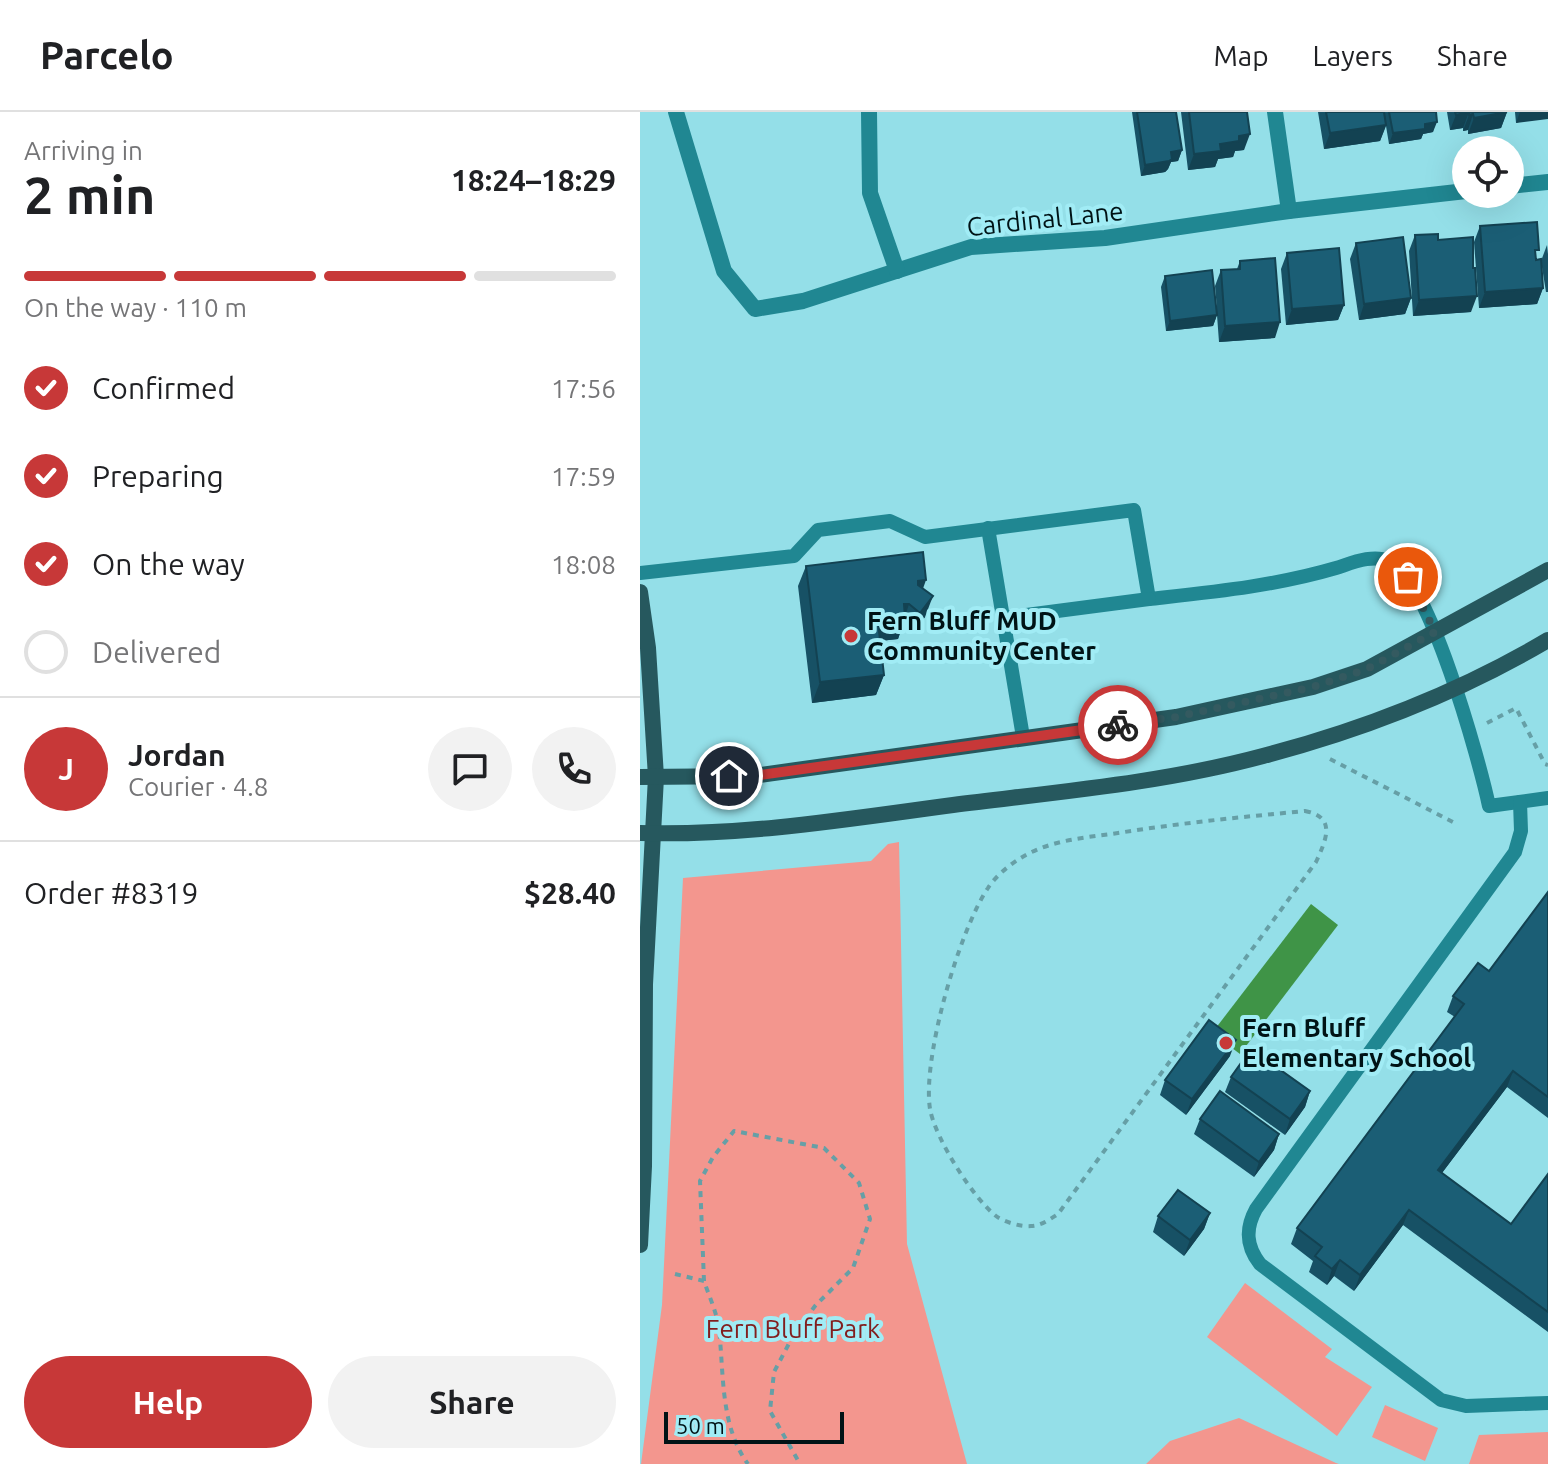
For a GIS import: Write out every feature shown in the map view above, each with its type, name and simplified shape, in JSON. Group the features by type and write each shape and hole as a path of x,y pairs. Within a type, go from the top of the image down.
{"street":[{"name":"Cardinal Lane","path":"676,112 724,271 755,309 803,301 971,247 1105,238 1289,211 1452,193"},
{"path":"869,112 870,193 897,271"},
{"path":"1275,112 1289,211"},
{"path":"1524,185 1548,182"},
{"path":"648,777 753,776 1176,717 1313,687 1367,669 1548,570"},
{"path":"640,592 648,648 644,1166 640,1245"},
{"path":"646,833 783,828 1113,784 1215,767 1263,756 1370,723 1456,688 1548,640"}],"lane":[{"path":"640,573 794,556 818,530 890,521 925,537 1134,510 1149,599"},
{"path":"988,528 1023,737"},
{"path":"1004,618 1302,578 1365,559 1388,560 1403,571 1435,632 1482,771 1489,806 1548,798"},
{"path":"1520,802 1521,831 1515,852 1256,1209 1248,1234 1249,1246 1260,1264 1441,1400 1466,1406 1548,1403"}],"path":[{"path":"1487,723 1516,708 1548,765"},
{"path":"1330,759 1453,822"},
{"path":"1305,811 1317,813 1324,820 1327,829 1325,843 1316,862 1058,1214 1030,1227 997,1217 977,1195 940,1139 930,1110 928,1082 933,1043 947,988 968,928 988,888 1019,859 1050,844 1150,828 1305,811"},
{"path":"748,1464 740,1452 724,1400 718,1326 704,1281 700,1181 713,1157 734,1131 824,1148 859,1183 870,1219 853,1268 815,1306 793,1336 774,1372 770,1411 800,1464"},
{"path":"675,1274 704,1281"}],"green space":[{"name":"Fern Bluff Park","path":"899,842 907,1244 967,1464 641,1464 662,1305 683,878 871,861 888,844"},
{"path":"1245,1283 1332,1349 1325,1357 1372,1387 1337,1436 1207,1337"},
{"path":"1385,1405 1438,1428 1425,1461 1372,1437"},
{"path":"1239,1418 1339,1464 1146,1464 1170,1441"},
{"path":"1548,1432 1548,1464 1469,1464 1479,1435"}],"shaded area":[{"path":"1311,904 1338,925 1240,1054 1212,1033"}],"building":[{"path":"1137,112 1176,112 1182,150 1171,152 1172,159 1169,161 1145,165"},
{"path":"1189,112 1247,112 1250,134 1239,136 1239,141 1220,144 1221,151 1194,154"},
{"path":"1326,112 1384,112 1386,125 1330,133"},
{"path":"1389,112 1436,112 1437,122 1425,124 1425,129 1393,133"},
{"path":"1469,112 1507,112 1474,118"},
{"path":"1537,222 1539,250 1535,250 1536,260 1541,259 1543,288 1485,292 1480,226"},
{"path":"1438,234 1438,240 1473,237 1477,296 1419,300 1415,235"},
{"path":"1403,237 1411,298 1364,304 1356,243"},
{"path":"1339,248 1344,305 1292,309 1287,253"},
{"path":"1275,258 1280,322 1225,326 1221,270 1240,269 1240,261"},
{"path":"1212,270 1217,315 1170,321 1165,276"},
{"name":"Fern Bluff MUD Community Center","path":"923,552 926,580 918,581 918,585 933,596 920,613 909,604 904,604 905,618 878,622 884,675 820,682 806,566"},
{"path":"1548,892 1548,1097 1513,1071 1438,1170 1511,1224 1548,1174 1548,1312 1409,1210 1360,1275 1340,1260 1332,1269 1315,1256 1322,1247 1297,1228 1464,1004 1453,996 1478,963 1489,971"},
{"path":"1209,1020 1236,1040 1192,1099 1165,1080"},
{"path":"1251,1049 1310,1091 1290,1119 1231,1077"},
{"path":"1220,1091 1279,1134 1259,1162 1200,1119"},
{"path":"1178,1190 1210,1213 1190,1240 1158,1216"}],"way so far":[{"path":"1118,725 1176,717 1313,687 1367,669 1435,632 1408,577"}],"place":[{"name":"Fern Bluff MUD Community Center","path":"851,636"},
{"name":"Fern Bluff Elementary School","path":"1226,1043"}],"route":[{"path":"729,776 753,776 1118,725"}]}
